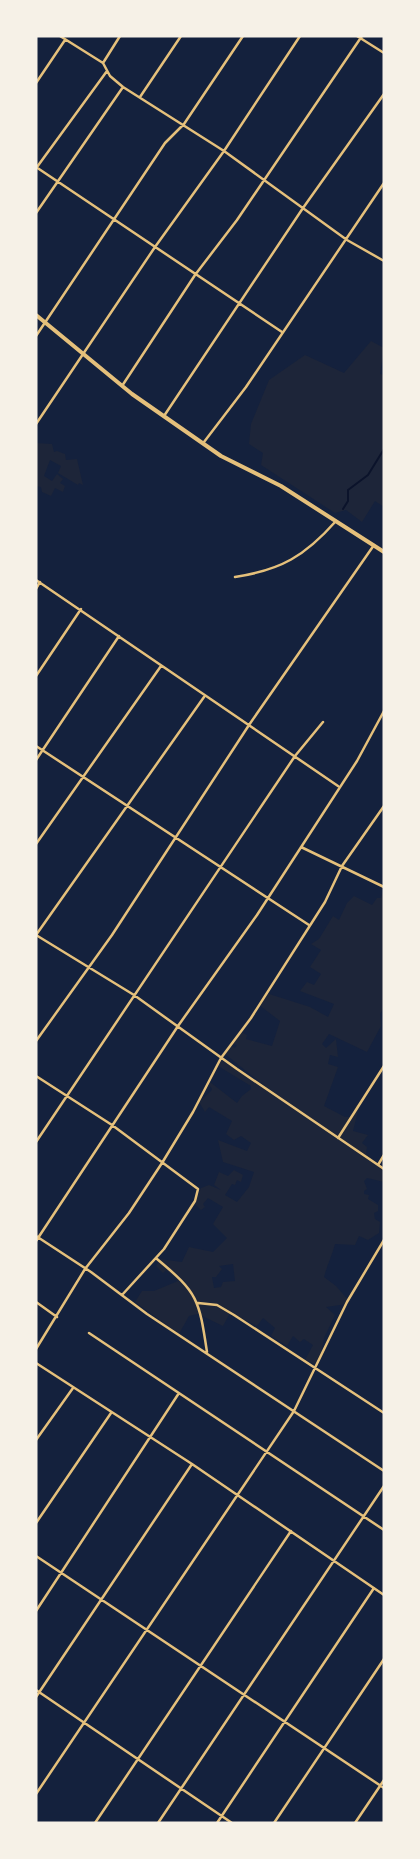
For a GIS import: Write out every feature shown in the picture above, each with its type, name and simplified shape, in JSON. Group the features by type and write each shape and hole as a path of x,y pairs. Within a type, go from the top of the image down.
{"street":[{"path":"60,36 103,63 106,71 123,86 184,124 346,240 384,261"},
{"path":"103,63 120,36"},
{"path":"140,97 181,36"},
{"path":"36,336 165,143 184,124 243,36"},
{"path":"36,424 84,356 155,247 224,152 300,36"},
{"path":"357,36 384,53"},
{"path":"122,386 195,275 263,181 361,37"},
{"path":"36,83 66,40"},
{"path":"106,71 36,167 282,332"},
{"path":"36,212 123,86"},
{"path":"164,416 241,304 303,208 384,94"},
{"path":"204,442 246,387 384,183"},
{"path":"36,315 122,386 236,466 281,486 384,552"},
{"path":"235,577 263,572 290,561 312,546 336,520"},
{"path":"36,1042 89,966 249,725 374,545"},
{"path":"36,580 81,609 204,697 249,725 338,786"},
{"path":"36,588 40,582"},
{"path":"36,676 81,609"},
{"path":"36,760 119,636"},
{"path":"36,844 161,666"},
{"path":"204,697 36,935 134,995 221,1058 384,1169"},
{"path":"384,711 357,760 338,786 268,899 178,1026 37,1238 86,1269 384,1471"},
{"path":"36,1142 222,868 295,756 323,722"},
{"path":"36,746 309,925"},
{"path":"36,1349 86,1269 128,1213 162,1163 193,1112 221,1058 251,1018 325,902 342,866 384,806"},
{"path":"300,847 384,887"},
{"path":"338,1138 384,1066"},
{"path":"36,1076 112,1125 195,1186 198,1193 157,1259 122,1295"},
{"path":"378,1165 384,1155"},
{"path":"36,1794 294,1411 347,1302 384,1240"},
{"path":"157,1259 181,1279 190,1289 198,1303 206,1352"},
{"path":"36,1302 57,1317"},
{"path":"198,1303 217,1305 384,1413"},
{"path":"89,1333 267,1450 384,1530"},
{"path":"36,1363 192,1464 384,1595"},
{"path":"36,1440 73,1388"},
{"path":"36,1611 180,1393"},
{"path":"36,1523 112,1412"},
{"path":"36,1697 38,1691 103,1600 192,1464"},
{"path":"158,1823 384,1486"},
{"path":"95,1823 291,1531"},
{"path":"36,1556 384,1788"},
{"path":"217,1823 374,1588"},
{"path":"274,1823 384,1659"},
{"path":"38,1691 232,1823"},
{"path":"355,1823 384,1780"}],"shaded area":[{"path":"371,341 384,348 380,374 384,375 384,507 375,501 362,522 346,510 335,513 261,465 263,453 249,444 251,424 269,380 305,355 344,373"},
{"path":"36,443 52,444 54,452 57,451 65,454 66,460 77,459 83,485 79,483 78,485 58,473 61,466 50,460 44,476 52,481 57,474 63,479 60,483 65,486 63,492 55,488 51,496 42,492 41,487 36,486"},
{"path":"384,887 384,1007 380,1014 381,1026 367,1052 329,1034 322,1044 326,1048 336,1039 338,1057 330,1055 328,1064 338,1067 324,1106 345,1117 351,1117 356,1105 360,1103 353,1131 368,1135 362,1143 367,1147 366,1154 384,1169 384,1182 367,1178 364,1181 367,1189 364,1191 364,1194 369,1195 368,1199 378,1205 378,1211 374,1213 375,1219 380,1222 379,1233 368,1240 359,1236 355,1245 335,1244 324,1277 336,1286 349,1301 347,1304 326,1307 335,1315 324,1338 320,1358 314,1364 305,1360 313,1345 304,1339 300,1342 293,1336 287,1346 271,1336 275,1328 263,1318 257,1326 230,1313 223,1326 198,1314 189,1316 179,1334 135,1302 142,1291 154,1291 178,1281 166,1270 163,1273 156,1266 160,1259 182,1262 189,1247 213,1252 227,1238 213,1224 223,1207 208,1198 203,1204 205,1207 201,1210 194,1203 201,1188 209,1185 221,1190 214,1185 219,1172 228,1176 234,1170 243,1175 241,1182 237,1180 235,1185 232,1184 225,1195 237,1202 249,1187 254,1172 223,1162 218,1140 247,1151 251,1143 241,1136 234,1140 226,1134 232,1121 209,1107 205,1112 199,1102 211,1091 210,1082 237,1103 251,1089 251,1086 218,1066 221,1060 266,1087 225,1054 231,1046 235,1048 237,1045 232,1044 241,1032 247,1035 246,1039 272,1046 280,1021 259,1005 266,993 310,1007 328,1017 334,1004 300,991 307,982 314,985 321,974 310,967 321,950 311,944 319,939 333,916 339,920 347,903 354,896 372,905 377,898 381,898","holes":["233,1264 235,1281 223,1282 221,1287 214,1288 212,1277 216,1277 222,1269 219,1266"]}],"waterway":[{"path":"343,509 348,501 348,490 368,475 384,449"}]}
